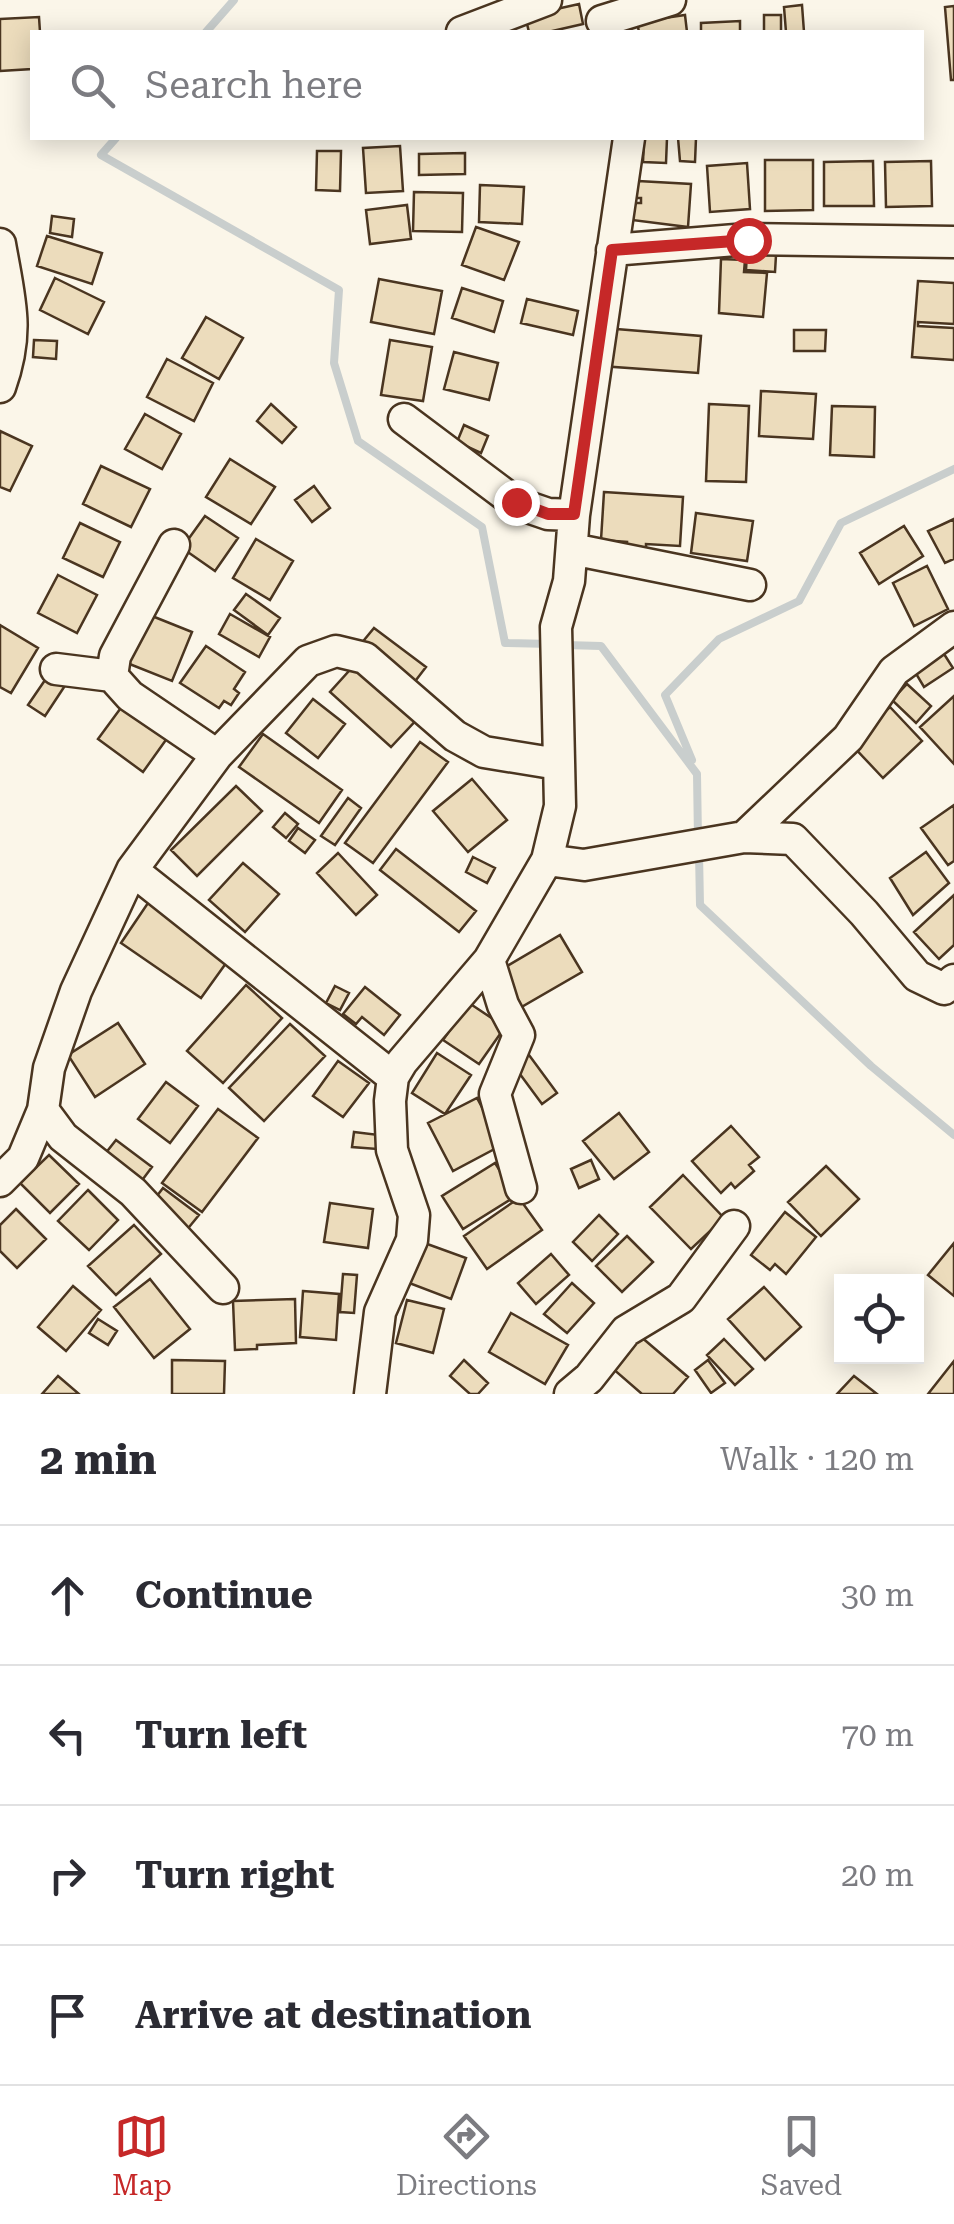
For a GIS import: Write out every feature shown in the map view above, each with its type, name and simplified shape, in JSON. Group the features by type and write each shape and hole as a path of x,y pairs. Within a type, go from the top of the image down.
{"street":[{"path":"467,30 546,0"},
{"path":"600,18 670,0"},
{"path":"370,1394 380,1312 412,1240 414,1216 392,1150 390,1101 394,1077 402,1062 489,960 547,860 560,806 555,638 569,580 574,514 629,140"},
{"path":"612,250 748,240 954,242"},
{"path":"0,244 13,324 11,357 0,387"},
{"path":"404,419 516,502 548,514 574,514"},
{"path":"112,676 115,656 174,545"},
{"path":"572,549 750,585"},
{"path":"744,837 848,738 894,670 954,626"},
{"path":"0,1181 23,1158 43,1110 49,1068 76,992 132,870 217,756 308,662 336,651 365,658 444,728 484,752 558,764"},
{"path":"56,669 112,676 130,696 217,756"},
{"path":"547,860 584,864 744,837 793,839 864,913 916,976 944,989 954,980"},
{"path":"132,870 394,1077"},
{"path":"489,960 503,1005 519,1035 495,1094 521,1188"},
{"path":"43,1110 63,1137 132,1192 223,1288"},
{"path":"570,1394 626,1331 681,1298 734,1226"}],"building":[{"path":"579,4 583,24 557,30 528,30 525,16"},
{"path":"802,5 804,30 786,30 784,7"},
{"path":"954,6 954,80 951,80 945,7"},
{"path":"685,15 687,30 639,30 637,22"},
{"path":"764,15 781,15 781,30 764,30"},
{"path":"39,17 40,30 30,30 30,69 0,71 0,19"},
{"path":"740,21 740,30 701,30 701,23"},
{"path":"644,140 667,140 666,163 643,162"},
{"path":"678,140 696,140 695,162 680,161"},
{"path":"400,146 403,191 366,193 363,148"},
{"path":"317,151 341,151 340,191 316,190"},
{"path":"465,153 465,174 419,175 419,154"},
{"path":"765,160 813,160 813,210 765,211"},
{"path":"873,161 874,206 824,206 824,162"},
{"path":"931,161 932,206 886,207 885,162"},
{"path":"747,163 750,209 710,212 707,166"},
{"path":"638,181 691,184 688,227 632,220 633,203 641,203 641,198 636,198"},
{"path":"480,185 524,187 522,224 479,222"},
{"path":"414,192 463,193 462,232 413,231"},
{"path":"407,205 411,239 370,244 366,210"},
{"path":"52,216 74,219 72,237 50,233"},
{"path":"476,227 519,242 504,280 462,265"},
{"path":"47,236 102,253 92,284 37,266"},
{"path":"747,253 776,255 775,272 746,270"},
{"path":"721,259 745,260 744,272 767,273 763,317 719,313"},
{"path":"55,278 104,302 88,334 40,310"},
{"path":"379,279 442,291 434,334 371,322"},
{"path":"918,281 954,283 954,324 918,322 918,326 954,328 954,360 912,357"},
{"path":"462,288 503,301 494,332 452,318"},
{"path":"527,299 578,311 573,335 521,323"},
{"path":"206,317 243,338 219,379 182,358"},
{"path":"604,328 701,336 698,373 601,366"},
{"path":"794,330 826,330 825,351 794,351"},
{"path":"34,340 57,341 56,359 33,357"},
{"path":"390,340 432,347 423,401 381,395"},
{"path":"454,352 498,363 489,400 444,389"},
{"path":"167,359 213,383 194,421 147,397"},
{"path":"761,391 816,394 813,439 759,436"},
{"path":"271,404 296,427 282,443 257,421"},
{"path":"709,404 749,406 746,482 706,481"},
{"path":"832,406 875,407 874,457 830,455"},
{"path":"145,414 181,434 162,469 125,449"},
{"path":"464,425 488,436 481,453 457,442"},
{"path":"0,431 32,446 10,491 0,487"},
{"path":"230,459 275,487 251,524 206,497"},
{"path":"101,466 150,489 131,527 83,504"},
{"path":"314,486 330,508 312,522 295,500"},
{"path":"604,492 683,497 680,546 646,544 646,551 626,550 627,542 601,540"},
{"path":"696,513 753,521 747,561 691,553"},
{"path":"205,516 238,538 215,571 182,548"},
{"path":"954,519 954,559 945,563 928,531"},
{"path":"80,523 120,542 103,577 63,558"},
{"path":"904,526 923,556 879,584 860,553"},
{"path":"256,539 293,561 270,600 233,578"},
{"path":"927,566 948,609 914,626 893,583"},
{"path":"58,575 97,595 77,633 38,613"},
{"path":"246,594 280,618 268,635 234,610"},
{"path":"147,614 192,632 172,681 127,663"},
{"path":"230,614 270,637 259,657 219,634"},
{"path":"0,625 38,648 11,693 0,687"},
{"path":"374,628 426,667 413,684 360,645"},
{"path":"206,646 245,672 234,689 239,693 231,705 224,701 219,708 180,683"},
{"path":"944,654 953,668 924,687 915,672"},
{"path":"358,661 420,716 391,747 330,692"},
{"path":"56,664 72,675 45,716 28,705"},
{"path":"907,684 931,706 916,723 892,700"},
{"path":"954,696 954,764 920,727"},
{"path":"313,699 345,724 318,758 286,733"},
{"path":"123,705 168,737 143,772 98,739"},
{"path":"890,707 922,741 883,778 850,743"},
{"path":"263,734 342,790 319,823 239,767"},
{"path":"420,742 448,762 373,863 345,843"},
{"path":"472,779 507,820 468,852 433,811"},
{"path":"236,786 262,811 197,876 171,850"},
{"path":"348,798 361,808 335,845 321,836"},
{"path":"954,805 954,861 948,865 921,828"},
{"path":"285,813 298,824 286,838 273,827"},
{"path":"298,828 315,840 305,853 289,841"},
{"path":"396,849 476,911 459,932 380,870"},
{"path":"926,852 949,883 913,915 890,878"},
{"path":"338,853 377,895 356,915 317,873"},
{"path":"473,857 495,868 487,883 466,872"},
{"path":"243,863 279,894 245,932 209,900"},
{"path":"954,895 954,945 939,959 914,932"},
{"path":"148,903 229,959 201,998 121,943"},
{"path":"560,935 582,972 518,1009 497,972"},
{"path":"246,985 282,1018 223,1083 187,1051"},
{"path":"335,986 349,993 340,1010 326,1003"},
{"path":"365,987 400,1015 384,1035 362,1017 356,1024 343,1014"},
{"path":"469,1003 505,1027 479,1064 443,1040"},
{"path":"118,1023 145,1064 95,1097 68,1055"},
{"path":"290,1024 325,1056 264,1121 229,1088"},
{"path":"437,1053 471,1075 445,1114 412,1093"},
{"path":"529,1055 557,1093 542,1104 514,1066"},
{"path":"338,1061 369,1083 343,1117 313,1096"},
{"path":"166,1082 198,1106 170,1143 138,1119"},
{"path":"477,1098 502,1145 453,1171 428,1123"},
{"path":"218,1109 258,1138 202,1212 162,1183"},
{"path":"619,1113 649,1152 614,1179 583,1141"},
{"path":"731,1126 759,1157 749,1165 754,1171 735,1188 731,1183 721,1193 692,1161"},
{"path":"354,1132 379,1135 377,1149 352,1147"},
{"path":"116,1140 152,1167 137,1187 101,1159"},
{"path":"49,1155 79,1184 50,1213 20,1183"},
{"path":"591,1160 599,1179 579,1188 571,1169"},
{"path":"495,1163 516,1196 463,1229 442,1196"},
{"path":"826,1166 859,1199 821,1236 788,1202"},
{"path":"683,1175 724,1218 691,1249 650,1207"},
{"path":"163,1188 199,1215 185,1232 150,1205"},
{"path":"88,1190 118,1220 89,1250 58,1221"},
{"path":"519,1198 542,1230 487,1269 464,1236"},
{"path":"330,1203 373,1209 368,1248 324,1242"},
{"path":"16,1209 46,1239 17,1268 0,1251 0,1225"},
{"path":"785,1212 816,1237 786,1274 775,1264 770,1270 751,1255"},
{"path":"599,1215 618,1234 592,1261 573,1242"},
{"path":"134,1225 161,1254 116,1295 88,1266"},
{"path":"627,1236 653,1262 622,1292 596,1266"},
{"path":"419,1241 466,1258 451,1299 404,1281"},
{"path":"954,1243 954,1296 928,1275"},
{"path":"551,1254 569,1275 536,1304 518,1283"},
{"path":"343,1274 357,1275 354,1313 340,1312"},
{"path":"150,1279 190,1329 154,1358 114,1307"},
{"path":"572,1283 594,1303 567,1333 544,1314"},
{"path":"73,1286 101,1310 66,1351 38,1327"},
{"path":"764,1287 801,1327 765,1360 728,1319"},
{"path":"303,1291 339,1294 336,1340 300,1337"},
{"path":"295,1299 296,1343 235,1350 233,1301"},
{"path":"407,1300 444,1309 433,1353 396,1343"},
{"path":"511,1313 568,1345 545,1384 489,1352"},
{"path":"98,1319 117,1331 108,1345 89,1333"},
{"path":"640,1336 688,1377 673,1394 642,1394 612,1368"},
{"path":"724,1339 753,1369 735,1385 707,1355"},
{"path":"172,1360 225,1361 224,1394 172,1394"},
{"path":"464,1360 488,1383 478,1394 470,1394 450,1376"},
{"path":"708,1360 725,1383 711,1393 695,1370"},
{"path":"954,1361 954,1394 928,1394"},
{"path":"58,1376 79,1394 42,1394"},
{"path":"854,1376 877,1394 837,1394"}],"waterway":[{"path":"208,30 234,0"},
{"path":"114,140 101,155 339,290 334,363 358,441 482,527 505,643 551,644"},
{"path":"692,760 665,695 719,639 799,601 841,523 954,469"},
{"path":"565,645 601,646 697,774 698,839"},
{"path":"699,853 700,905 871,1066 954,1135"}],"route":[{"path":"516,502 548,514 574,514 612,250 748,240"}]}
